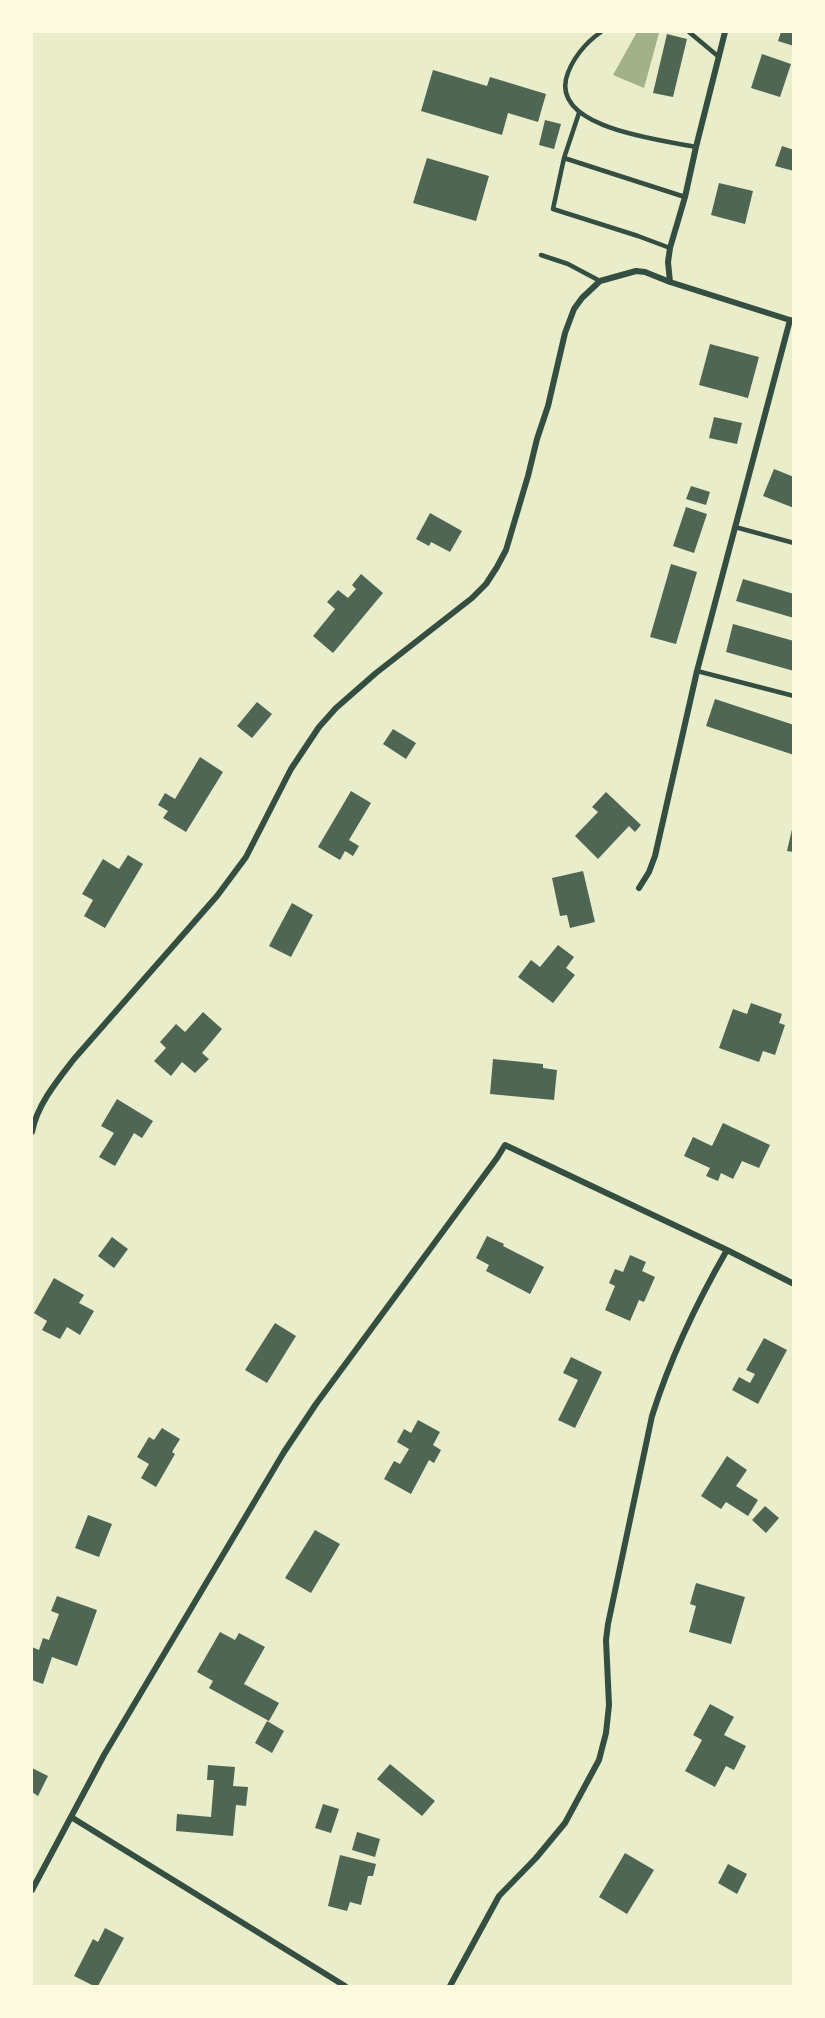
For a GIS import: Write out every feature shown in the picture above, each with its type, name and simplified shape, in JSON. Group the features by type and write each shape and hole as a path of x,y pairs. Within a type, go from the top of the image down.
{"street":[{"path":"670,282 668,262 670,248 685,197 725,32"},
{"path":"32,1132 34,1119 58,1079 217,896 246,857 291,769 319,727 336,708 376,673 486,584 506,550 548,406 565,333 574,309 600,281 636,271 792,321 696,671 654,856 649,872 639,888"},
{"path":"32,1890 104,1755 284,1452 316,1404 505,1144 794,1284"},
{"path":"450,1986 499,1896 536,1858 565,1823 599,1760 606,1733 609,1706 606,1640 608,1624 652,1416 666,1374 727,1250"},
{"path":"71,1817 345,1986"}],"lane":[{"path":"601,32 569,66 565,83 566,92 579,113 586,118 637,136 696,147"},
{"path":"689,32 719,57"},
{"path":"579,113 564,158 553,209 670,248"},
{"path":"564,158 685,197"},
{"path":"541,255 568,264 600,281"},
{"path":"735,527 794,543"},
{"path":"696,671 794,696"}],"shaded area":[{"path":"637,32 659,33 644,88 613,75"}],"building":[{"path":"781,32 794,32 794,46 778,41"},
{"path":"667,34 687,39 673,97 653,93"},
{"path":"762,54 791,64 780,97 751,88"},
{"path":"433,70 487,86 490,77 546,94 538,122 508,113 502,135 421,111"},
{"path":"545,120 561,124 554,149 539,145"},
{"path":"782,146 794,150 794,171 775,166"},
{"path":"427,158 489,176 476,221 413,203"},
{"path":"719,183 753,191 745,224 711,215"},
{"path":"710,344 759,357 748,398 699,385"},
{"path":"714,417 742,423 737,444 709,438"},
{"path":"774,469 794,477 794,508 763,496"},
{"path":"691,486 710,492 706,505 686,499"},
{"path":"686,507 707,514 694,553 673,546"},
{"path":"430,513 462,531 450,552 431,542 429,546 416,539"},
{"path":"671,564 697,572 676,644 650,637"},
{"path":"361,574 383,593 333,653 313,636 335,609 327,602 338,590 348,598 356,589 352,585"},
{"path":"743,579 794,594 794,618 736,601"},
{"path":"733,624 794,641 794,671 726,652"},
{"path":"715,699 794,725 794,755 706,726"},
{"path":"257,702 272,714 252,738 237,726"},
{"path":"393,729 416,743 406,759 383,744"},
{"path":"200,757 223,772 186,832 163,818 168,811 158,805 165,793 175,799"},
{"path":"351,791 371,803 349,840 359,846 353,856 345,851 340,860 318,847"},
{"path":"606,792 641,825 635,832 629,826 598,859 575,836 598,812 592,807"},
{"path":"794,825 794,852 787,851"},
{"path":"128,855 143,864 105,928 84,916 93,900 82,894 103,859 119,869"},
{"path":"583,871 595,922 570,928 567,915 560,916 552,878"},
{"path":"292,903 313,915 291,957 269,946"},
{"path":"558,945 574,957 566,968 575,975 553,1003 518,977 531,960 540,967"},
{"path":"751,1003 782,1014 779,1023 785,1025 775,1055 763,1051 759,1062 719,1048 733,1009 747,1014"},
{"path":"203,1012 222,1029 202,1053 209,1059 195,1073 182,1062 171,1076 154,1061 166,1048 160,1042 176,1024 185,1032"},
{"path":"493,1059 543,1064 543,1068 557,1070 554,1100 490,1094"},
{"path":"117,1099 153,1121 142,1138 134,1133 115,1166 99,1157 114,1133 101,1126"},
{"path":"723,1123 770,1145 759,1168 742,1161 733,1179 721,1173 718,1181 706,1176 710,1168 684,1156 693,1137 712,1146"},
{"path":"487,1236 544,1267 530,1294 486,1271 489,1265 476,1258"},
{"path":"112,1237 128,1249 114,1268 98,1256"},
{"path":"630,1255 646,1262 642,1271 655,1277 644,1302 639,1300 630,1321 605,1310 615,1286 609,1283 615,1269 623,1272"},
{"path":"54,1278 84,1295 79,1303 94,1311 80,1335 67,1327 60,1339 42,1330 47,1321 34,1313"},
{"path":"275,1323 296,1336 267,1383 245,1370"},
{"path":"764,1338 787,1350 758,1404 732,1390 739,1377 750,1383 755,1374 746,1370"},
{"path":"571,1357 602,1372 575,1428 558,1420 578,1380 563,1373"},
{"path":"418,1420 440,1432 433,1445 441,1450 434,1463 429,1460 411,1494 384,1479 394,1461 400,1464 409,1449 397,1442 404,1429 411,1433"},
{"path":"162,1428 180,1439 172,1452 175,1454 156,1487 141,1478 149,1464 137,1457 149,1437 154,1440"},
{"path":"727,1456 747,1470 736,1486 758,1500 748,1516 726,1502 721,1509 701,1496"},
{"path":"765,1506 779,1518 766,1533 752,1520"},
{"path":"88,1515 112,1524 99,1557 75,1548"},
{"path":"315,1530 340,1544 311,1593 285,1578"},
{"path":"696,1583 745,1597 731,1644 689,1632 696,1606 690,1604"},
{"path":"57,1596 97,1610 77,1666 52,1657 43,1684 32,1680 32,1647 39,1650 43,1638 49,1640 59,1614 51,1611"},
{"path":"220,1632 235,1640 239,1633 265,1647 244,1684 279,1703 269,1721 209,1688 213,1681 197,1672"},
{"path":"710,1704 734,1717 724,1735 746,1746 734,1770 726,1766 715,1787 685,1771 702,1740 693,1735"},
{"path":"267,1721 284,1731 272,1753 255,1743"},
{"path":"390,1764 435,1801 422,1816 377,1779"},
{"path":"208,1765 235,1767 233,1786 248,1787 246,1806 236,1805 233,1836 176,1831 177,1814 211,1817 214,1780 207,1780"},
{"path":"32,1768 48,1776 38,1796 32,1792"},
{"path":"323,1804 339,1809 331,1833 315,1828"},
{"path":"357,1832 380,1839 375,1857 352,1850"},
{"path":"625,1853 654,1870 627,1914 599,1897"},
{"path":"340,1855 376,1864 373,1876 368,1876 361,1905 350,1902 347,1911 328,1906"},
{"path":"728,1864 747,1874 737,1894 718,1883"},
{"path":"105,1928 124,1938 98,1986 94,1986 74,1976 93,1939 98,1942"}]}
